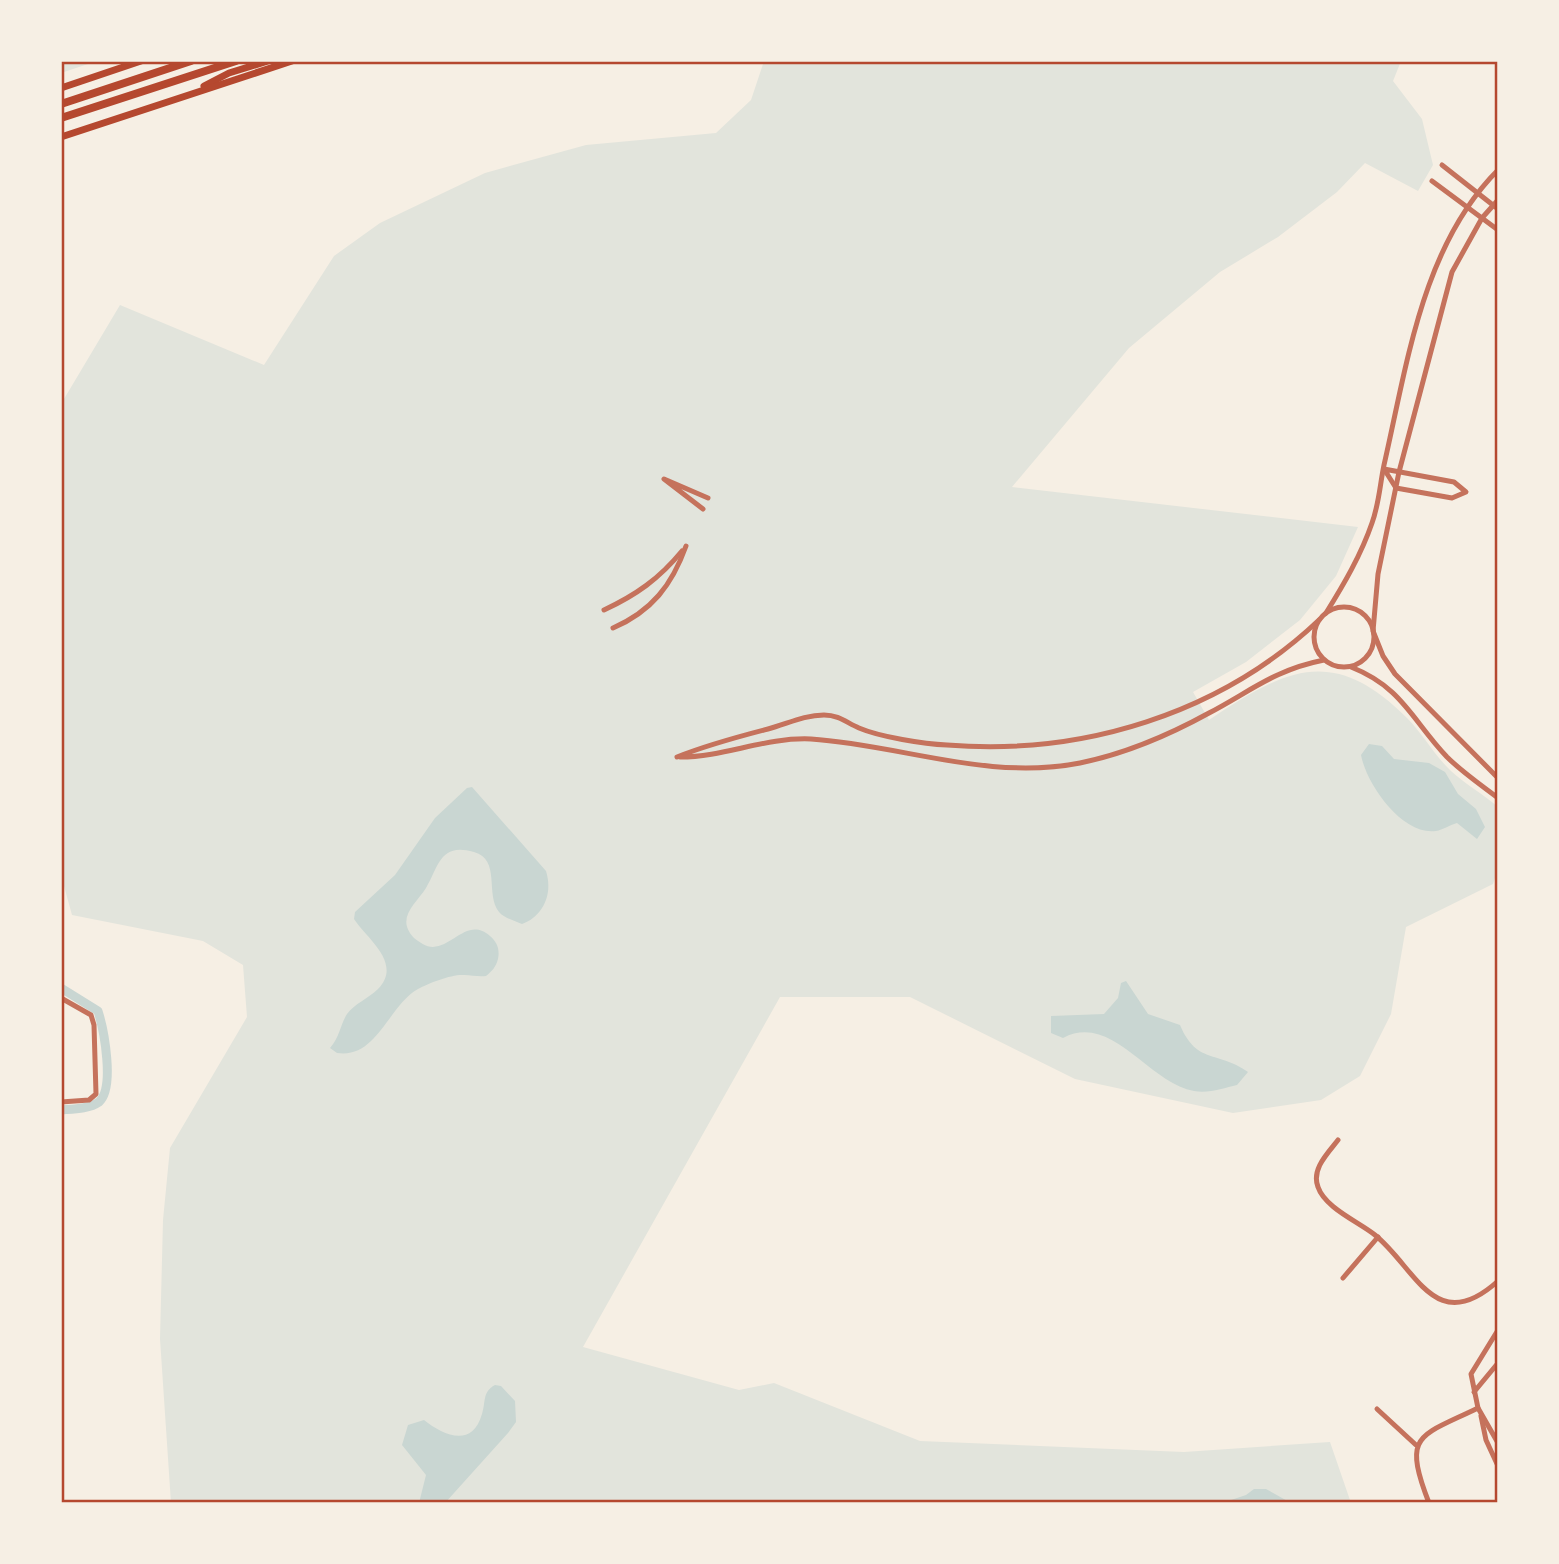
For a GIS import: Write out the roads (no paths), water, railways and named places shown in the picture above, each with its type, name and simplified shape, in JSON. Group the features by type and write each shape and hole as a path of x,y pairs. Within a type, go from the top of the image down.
{"highway":[{"path":"61,104 191,61"},
{"path":"61,118 236,61"}],"main road":[{"path":"61,88 141,61"},
{"path":"181,97 229,73 268,61"},
{"path":"61,137 292,61"}],"street":[{"path":"1351,667 1369,654 1374,631 1378,574 1395,488 1448,283 1482,218 1496,205 1442,164"},
{"path":"1498,170 1466,206 1439,262 1420,312 1373,520 1364,544 1326,612 1278,656 1242,681 1160,718 1115,732 1042,747 946,746 859,728 844,718 824,715 790,720 677,757 709,757 777,739 810,739 856,744 941,762 1037,769 1081,762 1175,731 1282,671 1324,660 1371,675 1401,697 1449,759 1498,798"},
{"path":"1432,181 1498,230"},
{"path":"1384,469 1454,482 1466,492 1452,498 1395,488 1384,469"},
{"path":"703,509 664,479 708,498"},
{"path":"604,610 636,595 656,580 686,546 665,591 632,620 614,628"},
{"path":"1326,612 1349,607 1369,620 1383,656 1410,690 1498,778"},
{"path":"1319,620 1314,641 1324,660"},
{"path":"1242,681 1246,689"},
{"path":"1401,697 1410,690"},
{"path":"61,998 91,1015 98,1079 96,1094 89,1100 61,1102"},
{"path":"1338,1140 1319,1165 1318,1187 1326,1199 1378,1237 1421,1288 1438,1300 1455,1303 1474,1298 1498,1281"},
{"path":"1343,1278 1378,1237"},
{"path":"1498,1330 1471,1374 1486,1440 1498,1466"},
{"path":"1474,1392 1498,1363"},
{"path":"1429,1503 1416,1462 1416,1445 1426,1434 1478,1408"},
{"path":"1377,1409 1416,1445"},
{"path":"1481,1416 1498,1443"}],"waterway":[{"path":"61,988 98,1011 105,1044 107,1072 104,1095 99,1102 86,1107 61,1110"}]}
